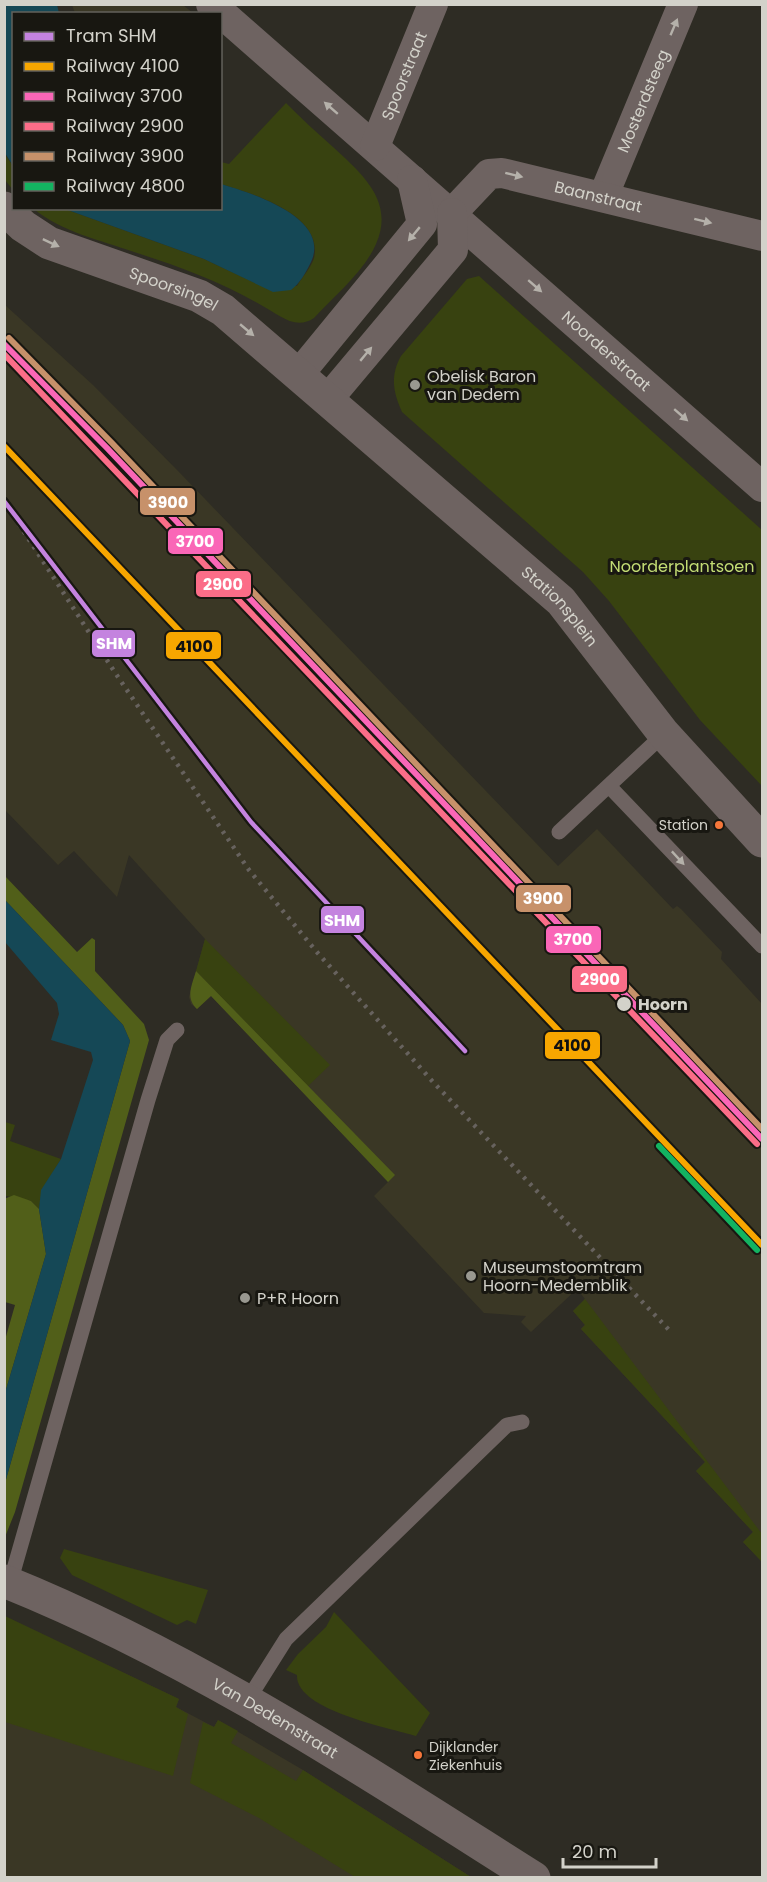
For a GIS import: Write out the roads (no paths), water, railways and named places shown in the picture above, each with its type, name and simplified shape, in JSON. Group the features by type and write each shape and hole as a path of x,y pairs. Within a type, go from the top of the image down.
{"street":[{"name":"Spoorstraat","path":"375,146 433,4"},
{"name":"Mosterdsteeg","path":"603,197 683,4"},
{"name":"Noorderstraat","path":"222,14 762,487"},
{"name":"Baanstraat","path":"452,213 489,174 502,173 762,236"},
{"path":"299,374 422,224 412,180"},
{"name":"Spoorsingel","path":"4,208 23,226 49,243 207,301 223,310 328,399"},
{"path":"328,399 453,250 452,213"},
{"name":"Stationsplein","path":"328,399 561,601 664,734 762,841"},
{"name":"Van Dedemstraat","path":"7,1582 111,1629 308,1735 534,1878"}],"lane":[{"path":"559,832 664,734"},
{"path":"609,786 762,946"},
{"path":"7,1582 148,1101 167,1040 177,1030"},
{"path":"247,1701 286,1639 507,1425 522,1422"}],"water":[{"path":"4,5 57,5 59,12 12,12 12,164 5,153"},
{"path":"222,184 269,201 286,210 310,233 314,248 310,264 297,284 291,290 273,292 204,259 68,210 222,210"},
{"path":"5,900 123,1025 130,1041 5,1483 5,1393 46,1254 39,1209 41,1190 61,1159 93,1060 91,1052 51,1040 59,1014 57,1003 5,942"}],"railway":[{"path":"4,501 114,671 249,870 316,951 434,1083 671,1332"}],"tram line":[{"name":"SHM","path":"4,501 251,822 465,1051"}],"rail line":[{"name":"3900","path":"9,338 112,443 762,1129"},
{"name":"3700","path":"4,344 107,448 762,1139"},
{"name":"2900","path":"4,354 757,1144"},
{"name":"4100","path":"4,446 762,1245"},
{"name":"4800","path":"659,1146 757,1250"}],"place":[{"name":"Obelisk Baron van Dedem","path":"415,385"},
{"name":"Station","path":"719,825"},
{"name":"Hoorn","path":"624,1004"},
{"name":"Museumstoomtram Hoorn-Medemblik","path":"471,1276"},
{"name":"P+R Hoorn","path":"245,1298"},
{"name":"Dijklander Ziekenhuis","path":"418,1755"}],"park label":[{"name":"Noorderplantsoen","path":"682,566"}]}
